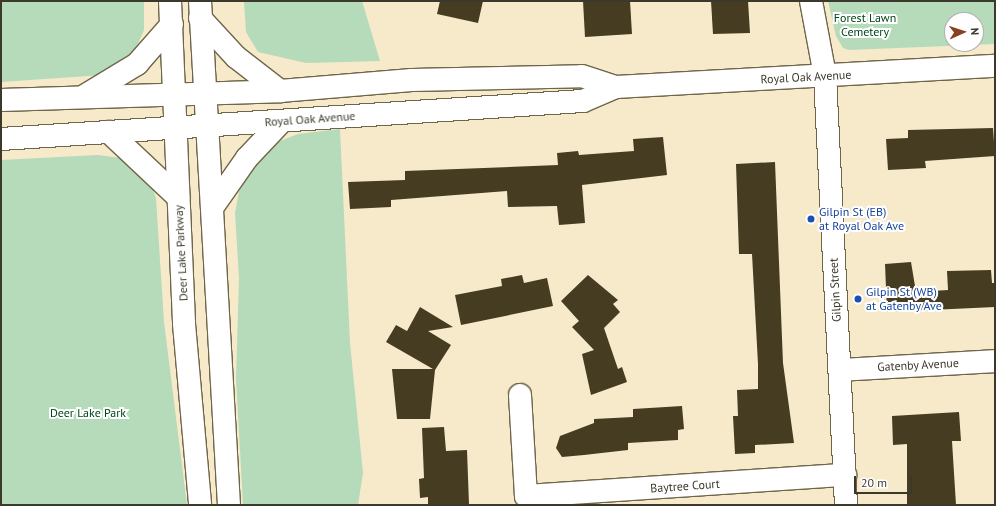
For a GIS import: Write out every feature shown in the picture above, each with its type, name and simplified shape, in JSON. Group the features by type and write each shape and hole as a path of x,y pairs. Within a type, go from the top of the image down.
{"street":[{"name":"Deer Lake Parkway","path":"170,1 184,324 200,505"},
{"name":"Gilpin Street","path":"811,1 825,76 846,505"},
{"path":"200,9 236,57 280,91"},
{"path":"200,9 229,505"},
{"path":"86,95 137,64 172,24"},
{"name":"Royal Oak Avenue","path":"1,139 584,101 616,87 995,66"},
{"name":"Royal Oak Avenue","path":"1,100 86,95 280,91 412,80 582,76 616,87"},
{"path":"212,208 246,158 282,121"},
{"path":"109,132 178,197"},
{"name":"Gatenby Avenue","path":"840,370 995,361"},
{"name":"Baytree Court","path":"520,395 526,501 845,475"}],"green space":[{"path":"1,1 144,1 144,30 132,57 103,75 1,82"},
{"path":"244,1 362,1 380,61 306,63 258,52 246,32"},
{"name":"Forest Lawn Cemetery","path":"828,1 995,1 995,44 984,44 984,12 944,12 944,46 849,50 843,48 836,36"},
{"path":"340,129 350,343 363,473 358,505 243,505 236,378 239,278 235,213 239,191 248,172 280,141 298,134"},
{"name":"Deer Lake Park","path":"98,155 121,158 151,185 156,198 164,322 187,505 1,505 1,160"}],"building":[{"path":"440,1 483,1 478,23 437,14"},
{"path":"583,1 630,1 632,34 585,37"},
{"path":"711,1 748,1 750,33 713,34"},
{"path":"993,128 995,156 925,161 926,168 888,170 886,139 908,138 908,130"},
{"path":"663,137 667,175 582,185 585,223 559,225 557,206 508,207 507,191 391,200 391,207 350,209 348,182 405,180 405,171 558,165 557,153 578,151 579,155 634,151 633,139"},
{"path":"775,162 783,363 794,443 755,445 755,453 735,454 733,416 738,416 737,390 758,389 752,254 739,254 736,164"},
{"path":"911,262 916,292 948,290 947,271 991,270 992,283 995,283 995,307 887,312 885,264"},
{"path":"522,275 524,283 547,278 553,306 461,325 455,295 502,286 501,279"},
{"path":"588,275 618,300 613,304 620,312 604,328 618,369 622,367 627,382 591,395 582,354 594,350 572,327 579,321 561,301"},
{"path":"420,307 453,327 428,331 451,345 435,370 430,419 397,419 392,369 433,369 386,342 396,325 407,331"},
{"path":"682,406 684,429 678,430 678,440 628,443 628,450 562,457 556,448 560,436 594,423 594,419 633,417 633,409"},
{"path":"959,412 961,441 952,441 956,505 907,505 907,444 893,445 892,416"},
{"path":"444,427 446,451 467,450 469,504 428,505 428,497 420,498 419,479 424,478 422,428"}],"place":[{"name":"Gilpin St (EB) at Royal Oak Ave","path":"811,219"},
{"name":"Gilpin St (WB) at Gatenby Ave","path":"858,299"}]}
